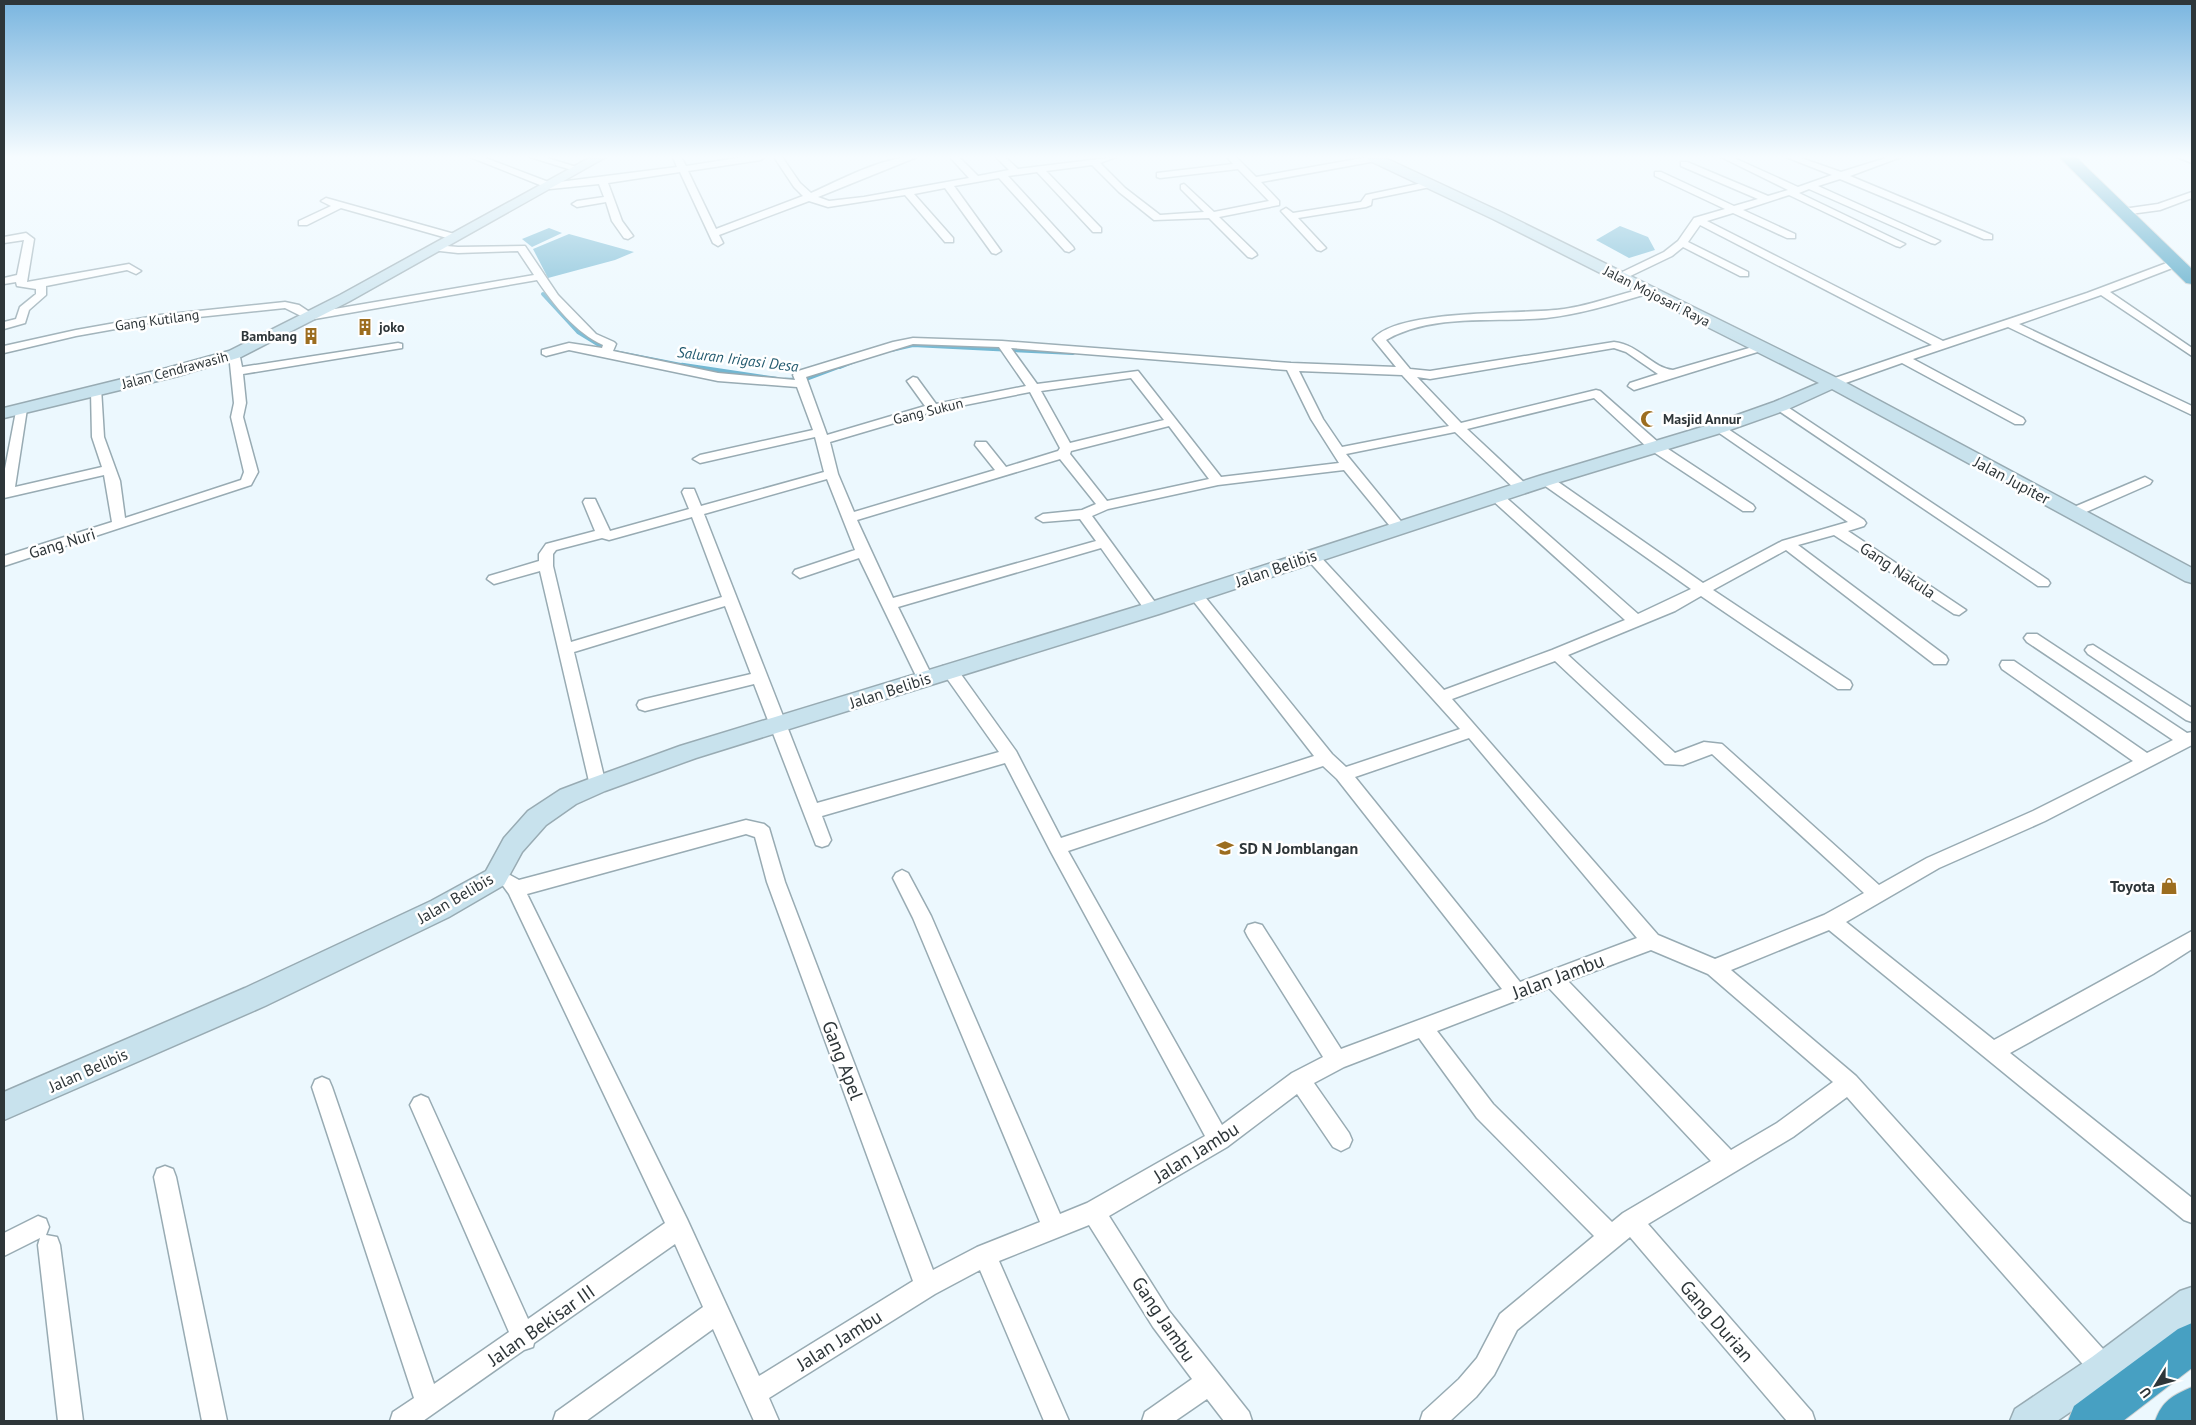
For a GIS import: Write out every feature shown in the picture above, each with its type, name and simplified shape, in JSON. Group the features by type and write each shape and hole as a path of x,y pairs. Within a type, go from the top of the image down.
{"highway":[{"path":"2135,224 2192,279"},
{"path":"2089,1421 2192,1343"},
{"path":"2176,1421 2192,1408"}],"street":[{"path":"406,224 454,237"},
{"name":"Jalan Cendrawasih","path":"4,413 180,370 235,354 308,317 479,224"},
{"path":"619,224 628,236"},
{"path":"709,224 718,244"},
{"path":"714,233 740,224"},
{"path":"935,224 949,240"},
{"path":"976,224 996,250"},
{"path":"1045,224 1068,249"},
{"path":"1091,224 1097,230"},
{"path":"1220,224 1252,255"},
{"path":"1298,224 1321,248"},
{"name":"Jalan Mojosari Raya","path":"1512,224 1833,384"},
{"path":"1620,277 1668,254 1682,243 1696,224"},
{"path":"1705,224 1942,345"},
{"path":"1765,224 1791,236"},
{"path":"1859,224 1900,244"},
{"path":"1895,224 1935,241"},
{"path":"1956,224 1988,237"},
{"path":"4,240 26,236 29,239 21,284 41,287 41,295 24,308 21,322 4,326"},
{"path":"1682,243 1744,274"},
{"path":"435,248 458,250 521,248 554,297 592,336 610,344 607,351"},
{"path":"1833,384 1902,358 2103,292 2176,263"},
{"path":"35,285 129,267 136,271"},
{"path":"4,280 22,277"},
{"path":"308,317 539,277"},
{"path":"1523,489 1456,428 1406,373 1379,339 1385,333 1433,322 1565,312 1646,291"},
{"path":"2103,292 2192,353"},
{"name":"Gang Kutilang","path":"4,350 76,333 160,318 285,305 295,307 308,317"},
{"path":"2008,323 2192,411"},
{"path":"924,678 864,552 831,474 821,436 799,375 905,342 1002,344 1291,367 1380,369 1430,375 1622,345 1669,374"},
{"path":"1002,344 1034,388 1064,451 1104,506"},
{"path":"235,354 237,372 398,346"},
{"path":"546,352 569,346 607,351 718,377 800,381"},
{"path":"1634,386 1760,348"},
{"path":"1128,354 1134,374 1218,481"},
{"path":"1902,358 2020,421"},
{"path":"1291,367 1317,419 1347,466 1399,528"},
{"name":"Gang Nuri","path":"4,561 238,486 250,477 251,472 237,418 240,403 237,372"},
{"name":"Gang Sukun","path":"700,459 821,436 933,408 1034,388 1134,374"},
{"path":"913,381 933,408"},
{"name":"Jalan Belibis","path":"4,1106 255,997 440,909 495,878 513,845 537,818 568,797 597,785 688,752 778,726 949,670 1152,609 1311,555 1654,446 1718,428 1780,406 1833,384"},
{"name":"Jalan Jupiter","path":"1833,384 2192,576"},
{"path":"97,390 98,437 115,490 119,525"},
{"path":"1338,452 1456,428 1596,394 1654,446 1748,508"},
{"path":"1780,406 2042,583"},
{"path":"21,409 5,494 108,470"},
{"path":"850,518 1064,451 1171,422"},
{"path":"1441,697 1557,654 1636,621 1702,590 1786,544 1859,523 1718,428"},
{"path":"981,445 1003,471"},
{"path":"1044,518 1084,514 1104,506 1218,481 1347,466"},
{"path":"590,502 603,533 609,536 831,474"},
{"path":"1546,480 1702,590 1844,685"},
{"path":"2072,512 2145,481"},
{"path":"689,492 822,840"},
{"path":"1498,497 1636,621"},
{"path":"1084,514 1152,609"},
{"name":"Gang Nakula","path":"1837,530 1959,610"},
{"path":"597,785 546,564 546,554 551,547 603,533"},
{"path":"889,604 1104,543"},
{"path":"1786,544 1940,660"},
{"path":"800,572 864,552"},
{"path":"1311,555 1472,731 1651,941 1715,968 1849,1084 2104,1369"},
{"path":"494,579 546,564"},
{"path":"1196,595 1326,759 1343,774 1516,992"},
{"path":"565,649 731,599"},
{"path":"1715,968 1831,921 1957,851 2039,816 2189,740 2032,638"},
{"path":"2093,650 2192,716"},
{"path":"1557,654 1671,759 1679,760 1707,748 1716,748 1878,895"},
{"path":"2008,665 2146,762"},
{"path":"949,670 1010,755 1057,848 1219,1140"},
{"path":"645,705 760,677"},
{"path":"1343,774 1472,731"},
{"path":"811,812 1010,755"},
{"path":"1057,848 1326,759"},
{"name":"Gang Apel","path":"516,889 746,827 758,828 763,833 776,882 927,1286"},
{"path":"495,878 512,883 516,889 679,1227 767,1421"},
{"path":"902,878 922,916 1054,1228"},
{"path":"1831,921 2192,1212"},
{"path":"1255,931 1337,1060"},
{"path":"1994,1051 2146,968 2192,939"},
{"name":"Jalan Jambu","path":"754,1394 927,1286 985,1255 1094,1212 1219,1140 1299,1080 1337,1060 1651,941"},
{"path":"1552,978 1729,1164"},
{"path":"1423,1028 1485,1111 1611,1237"},
{"path":"1299,1080 1341,1140"},
{"path":"1432,1421 1482,1374 1500,1345 1508,1322 1611,1237 1631,1221 1785,1130 1849,1084"},
{"path":"322,1087 428,1404"},
{"path":"421,1104 524,1338"},
{"path":"165,1176 215,1421"},
{"name":"Gang Jambu","path":"1094,1212 1161,1319 1208,1383 1240,1421"},
{"name":"Gang Durian","path":"1631,1221 1803,1421"},
{"name":"Jalan Bekisar III","path":"402,1421 524,1338 679,1227"},
{"path":"4,1245 44,1236 70,1421"},
{"path":"985,1255 1056,1421"},
{"path":"2027,1421 2104,1369 2192,1303"},
{"path":"564,1421 717,1311"},
{"path":"1154,1421 1208,1383"}],"water":[{"path":"1620,226 1648,237 1655,250 1629,258 1596,240"},
{"path":"549,228 562,233 532,247 522,239"},
{"path":"569,234 634,252 615,260 548,278 533,249"}],"waterway":[{"name":"Saluran Irigasi Desa","path":"543,294 578,332 609,351 691,367"},
{"name":"Saluran Irigasi Desa","path":"891,350 913,345 1073,353"},
{"name":"Saluran Irigasi Desa","path":"840,367 855,361"},
{"name":"Saluran Irigasi Desa","path":"682,365 776,379"},
{"name":"Saluran Irigasi Desa","path":"785,380 803,380 843,365"}],"place":[{"name":"joko","path":"365,327"},
{"name":"Bambang","path":"311,336"},
{"name":"Masjid Annur","path":"1649,419"},
{"name":"SD N Jomblangan","path":"1225,848"},
{"name":"Toyota","path":"2169,886"}]}
